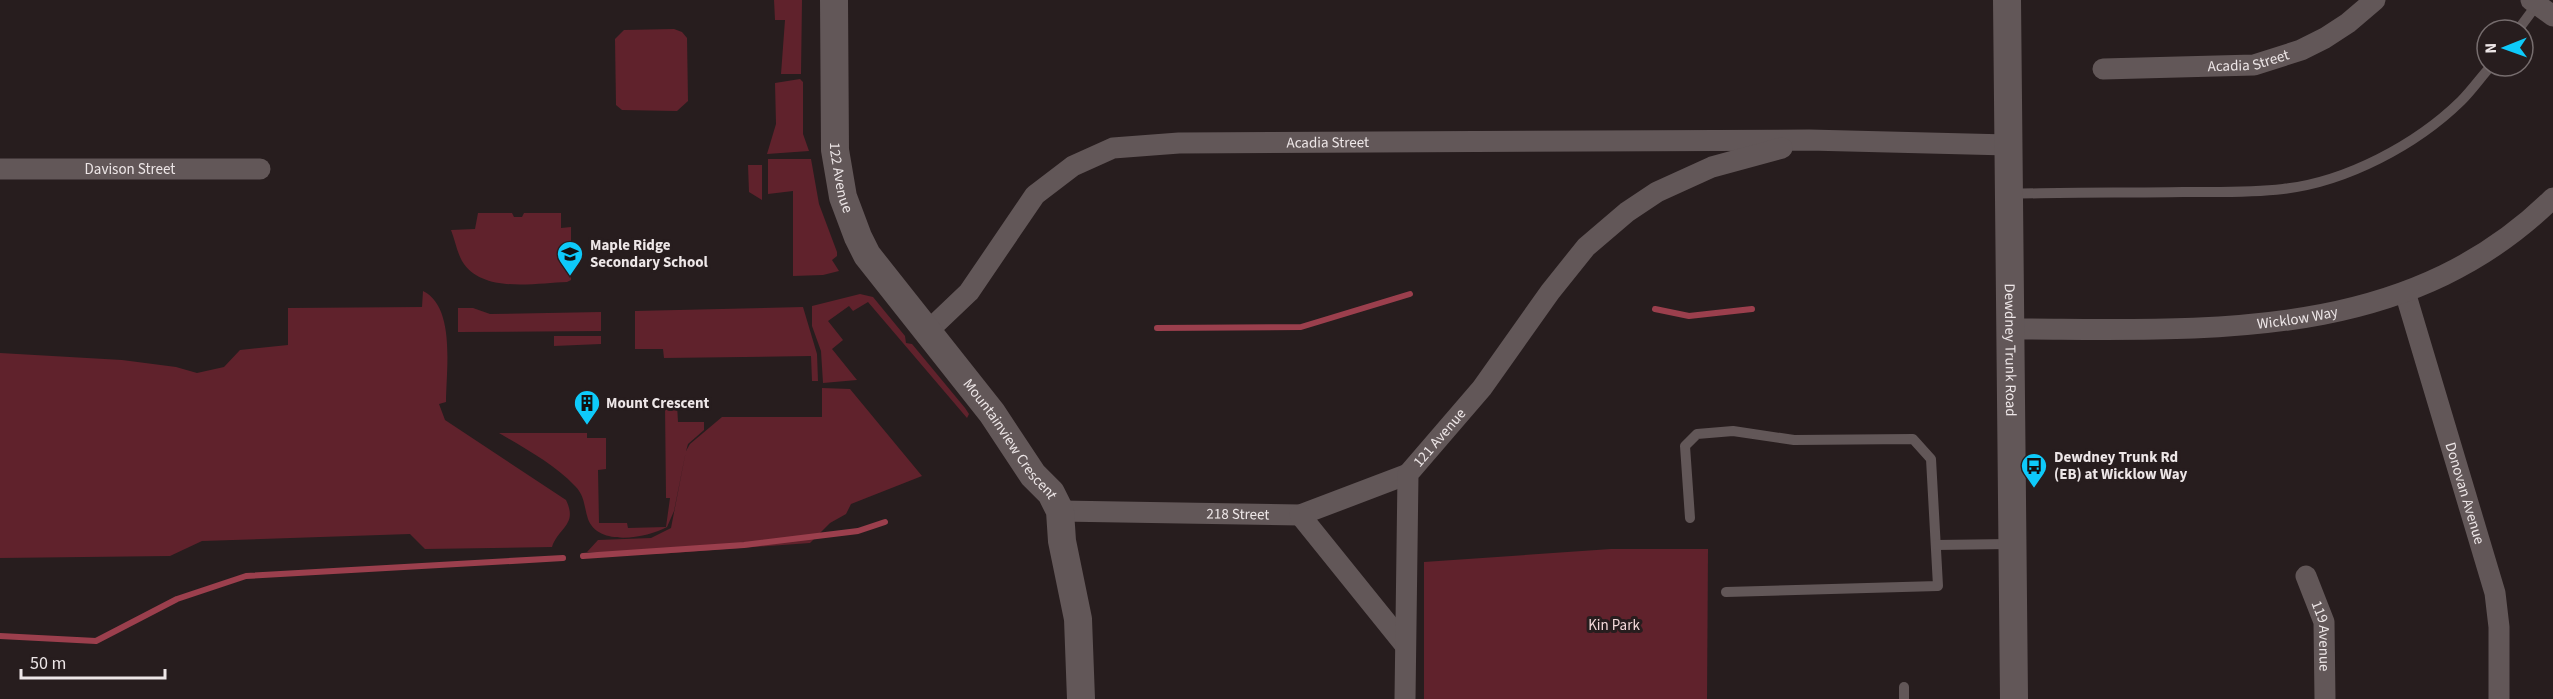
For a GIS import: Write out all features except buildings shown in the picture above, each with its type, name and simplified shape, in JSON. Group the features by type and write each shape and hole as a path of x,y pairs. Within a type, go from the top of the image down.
{"street":[{"name":"122 Avenue","path":"834,0 835,150 843,197 867,255 927,332"},
{"name":"Dewdney Trunk Road","path":"2007,0 2014,699"},
{"name":"Acadia Street","path":"2103,69 2254,64 2301,50 2325,38 2376,0"},
{"name":"Acadia Street","path":"1550,292 1586,247 1627,212 1657,192 1712,167 1809,140"},
{"name":"Acadia Street","path":"927,332 969,292 1035,195 1073,166 1113,148 1179,143 1809,140 2008,144"},
{"name":"Davison Street","path":"0,169 260,169"},
{"name":"Wicklow Way","path":"2010,329 2135,330 2264,325 2344,311 2404,292 2486,250 2520,227 2553,198"},
{"name":"121 Avenue","path":"1405,699 1408,474 1482,388 1550,292"},
{"name":"Donovan Avenue","path":"2404,292 2495,593 2499,627 2499,699"},
{"name":"Mountainview Crescent","path":"927,332 993,413 1033,475 1051,493 1060,511 1062,541 1078,619 1081,699"},
{"name":"218 Street","path":"1060,511 1300,514 1408,474"},
{"path":"1300,514 1404,644"},
{"name":"119 Avenue","path":"2306,576 2324,622 2325,699"}],"lane":[{"path":"2529,18 2540,5"},
{"path":"2009,194 2231,192 2284,189 2320,181 2356,169 2398,148 2461,101 2481,78"},
{"path":"1690,518 1685,446 1697,434 1734,431 1794,440 1913,439 1932,459 1938,586 1726,592"},
{"path":"1936,544 2012,544"},
{"path":"1904,687 1904,699"}],"green space":[{"path":"774,0 802,0 801,74 781,74 785,20 775,20"},
{"path":"674,29 682,32 687,38 688,101 677,111 622,110 616,105 615,39 624,30"},
{"path":"800,79 803,82 803,134 809,151 767,154 776,124 775,83"},
{"path":"768,159 811,159 819,204 837,252 837,256 832,260 839,271 823,275 793,276 793,191 768,194"},
{"path":"748,165 762,165 762,200 749,192"},
{"path":"478,213 512,213 514,217 522,217 524,213 561,213 561,228 571,227 571,280 510,284 482,278 471,271 460,257 451,230 475,229"},
{"path":"423,291 433,299 441,311 445,325 446,402 439,404 445,420 566,500 570,515 569,521 552,547 425,549 410,534 202,541 170,556 0,558 0,353 122,360 176,367 197,373 224,367 240,350 288,345 288,308 422,307"},
{"path":"860,294 873,297 905,336 906,343 912,344 965,408 969,414 967,418 868,302 853,311 849,306 828,321 843,340 832,349 857,380 823,383 821,351 812,326 812,306"},
{"path":"803,307 817,354 818,381 812,381 811,356 664,358 663,349 635,349 635,311"},
{"path":"458,308 473,308 490,314 601,312 601,331 458,332"},
{"path":"554,336 601,336 601,344 554,346"},
{"path":"822,388 850,389 922,476 851,504 846,514 830,523 810,543 658,554 587,552 598,540 651,538 671,528 686,451 690,444 722,417 822,417"},
{"path":"665,404 677,405 678,422 704,422 704,430 688,444 674,511 667,527 636,537 612,537 593,528 581,494 567,478 539,457 499,433 587,433 587,438 606,438 606,469 598,470 599,523 627,523 628,528 666,527 670,498 666,498"},
{"name":"Kin Park","path":"1611,549 1708,549 1707,699 1424,699 1424,562"}],"waterway":[{"path":"1157,328 1301,327 1410,294"},
{"path":"1655,309 1689,316 1752,309"},
{"path":"583,556 744,545 858,531 885,522"},
{"path":"0,636 96,641 177,599 246,576 563,558"}],"place":[{"name":"Maple Ridge Secondary School","path":"570,277"},
{"name":"Mount Crescent","path":"587,426"},
{"name":"Dewdney Trunk Rd (EB) at Wicklow Way","path":"2034,489"}]}
